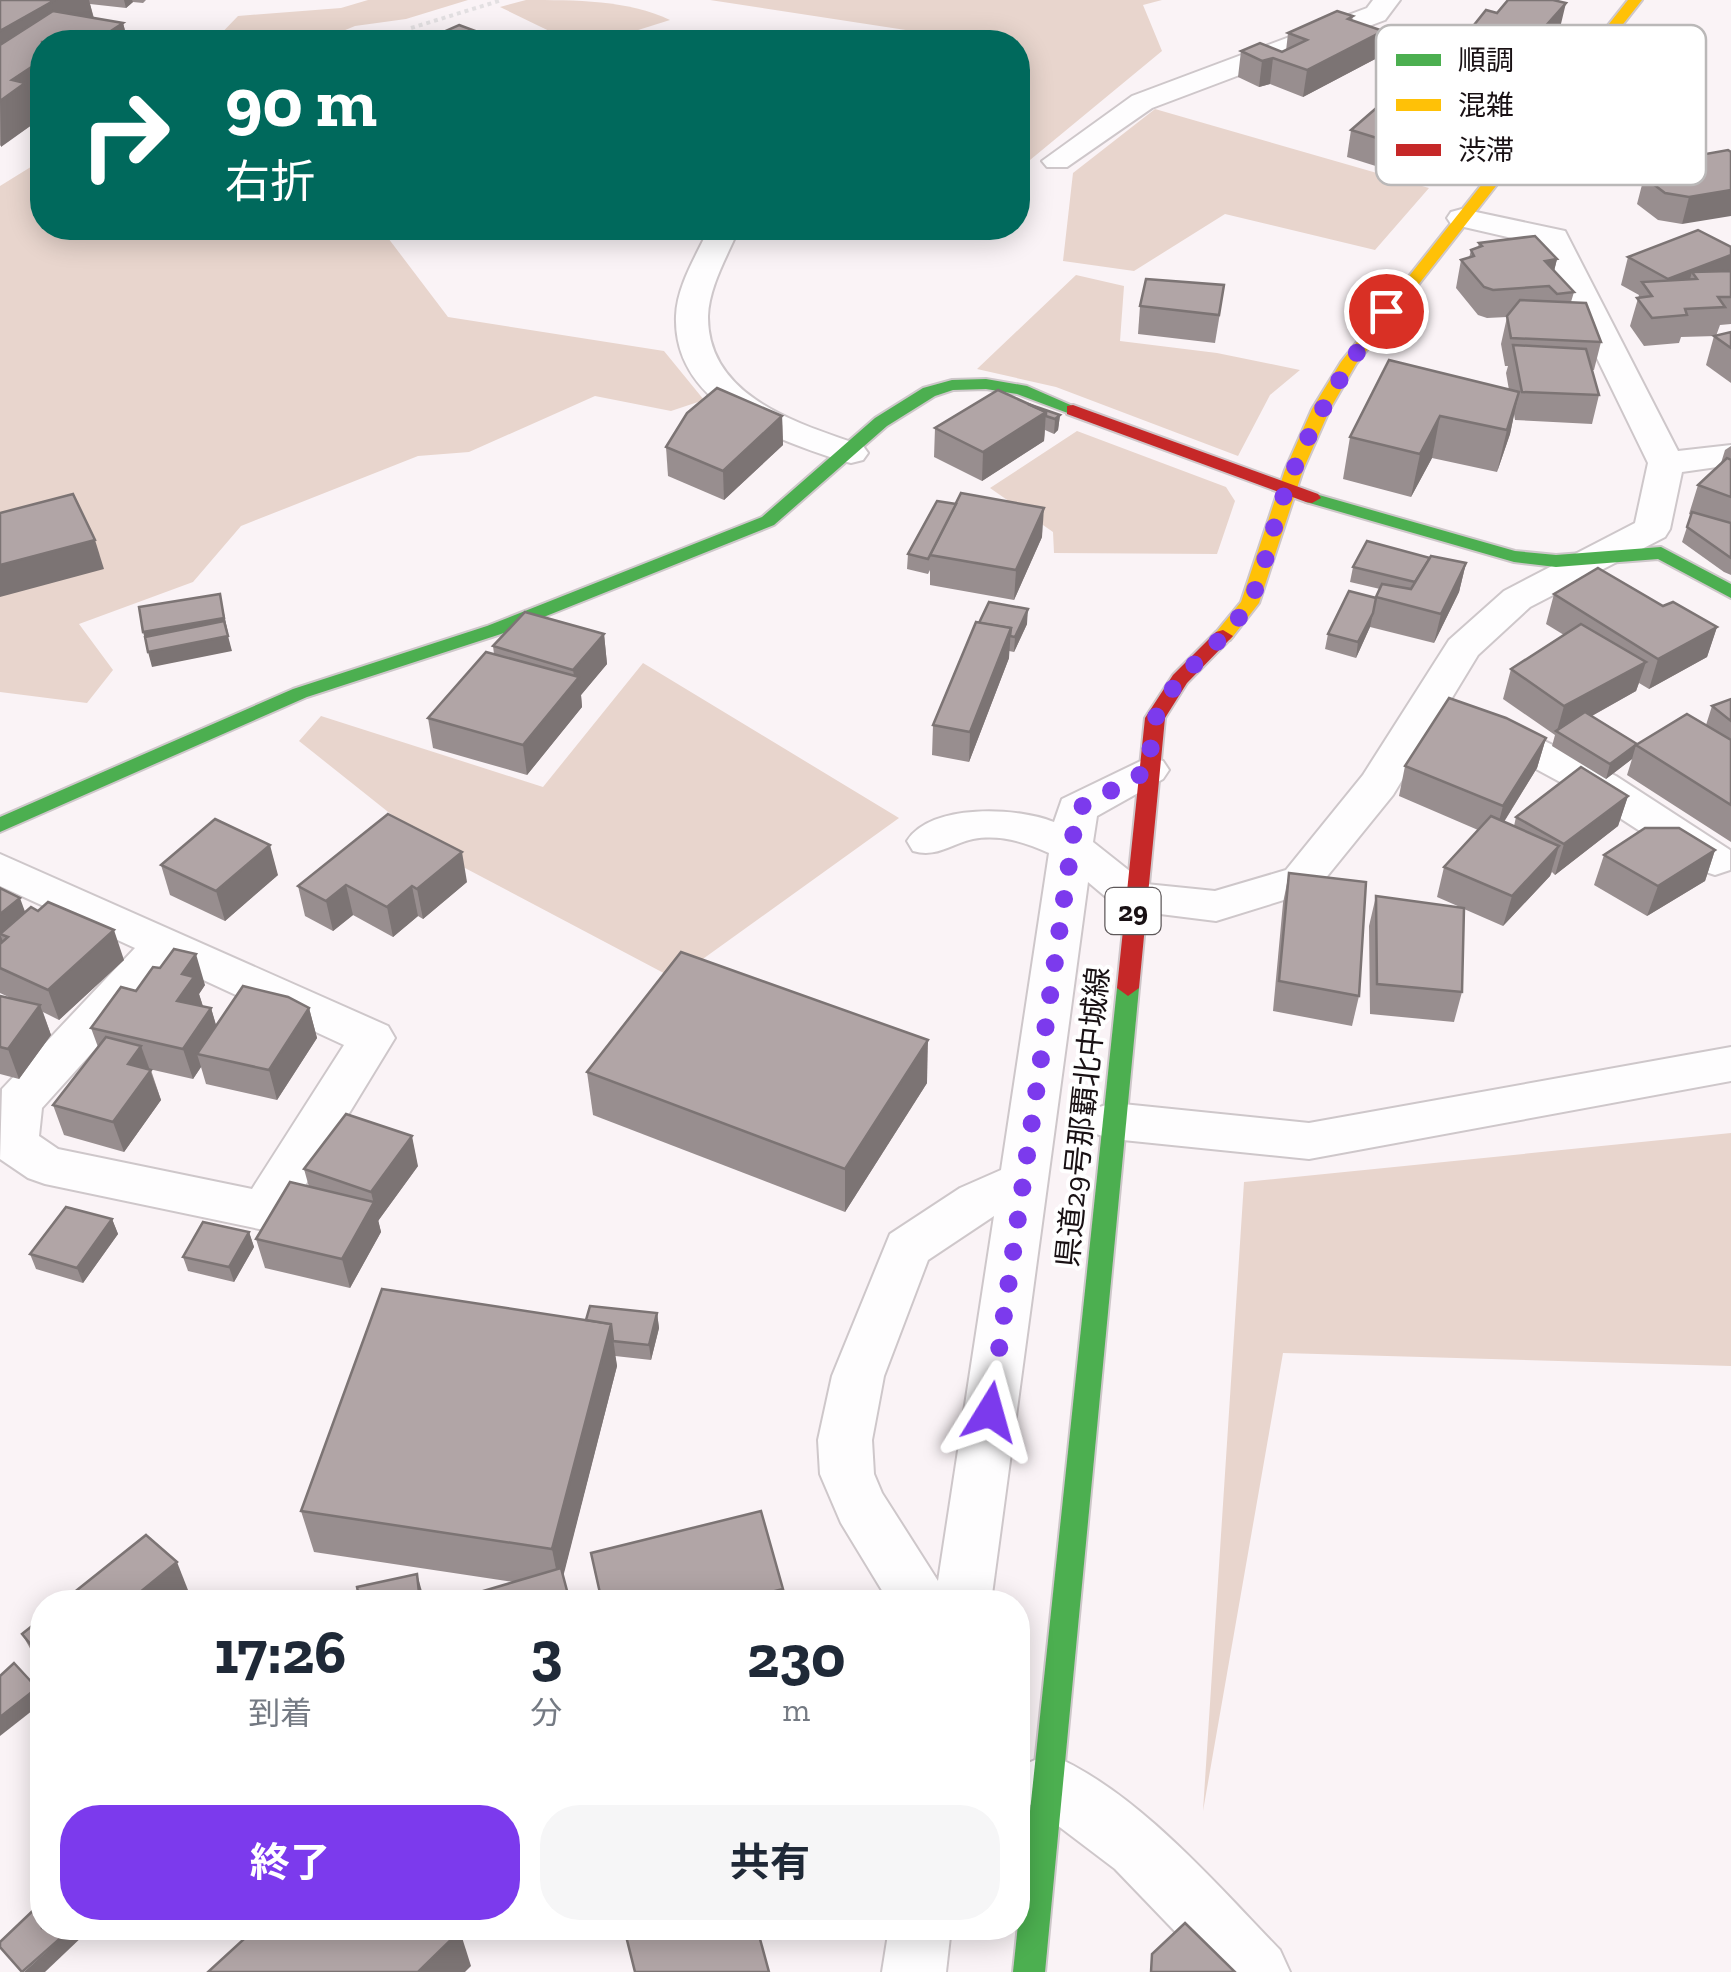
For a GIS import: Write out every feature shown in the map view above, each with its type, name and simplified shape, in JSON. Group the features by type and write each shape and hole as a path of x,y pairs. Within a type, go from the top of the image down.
{"main road":[{"name":"県道29号那覇北中城線","path":"1614,25 1634,0"},
{"name":"県道29号那覇北中城線","path":"1029,1972 1134,898 1156,718 1180,679 1222,639 1250,603 1286,490 1321,409 1349,362 1488,185"},
{"path":"0,825 300,692 494,630 768,521 800,499 898,407 950,385 1021,390 1286,490 1514,556 1556,561 1661,554 1731,592"}],"street":[{"path":"1056,161 1142,102 1376,14 1387,0"},
{"path":"928,842 970,825 1022,826 1070,845 1134,898 1216,906 1301,880 1378,785 1463,648 1517,599 1652,529 1666,463 1554,238 1462,218"},
{"path":"719,240 692,312 693,346 702,367 720,390 746,408 851,453"},
{"path":"1666,463 1731,455"},
{"path":"1432,697 1600,786 1715,860"},
{"path":"965,1590 1077,809 1149,770"},
{"path":"0,869 166,942 372,1038 264,1211 45,1166 14,1144 19,1102 166,942"},
{"path":"1113,1122 1310,1141 1731,1064"},
{"path":"912,1590 860,1506 846,1474 844,1440 858,1376 908,1248 977,1202 1021,1182"},
{"path":"1049,1784 1138,1848 1258,1972"},
{"path":"914,1972 918,1940"}],"path":[{"path":"411,28 502,0"}],"shaded area":[{"path":"368,0 468,0 406,19 345,30 225,30 238,16 341,8"},
{"path":"526,0 582,1 637,8 670,20 638,30 547,30 500,7"},
{"path":"710,0 1162,0 1143,5 1162,51 1030,160 1030,30 906,30"},
{"path":"1155,109 1376,173 1376,185 1429,188 1375,250 1225,214 1134,271 1063,261 1073,173"},
{"path":"30,167 30,240 390,240 448,317 664,351 704,400 671,411 595,396 469,452 418,456 241,526 193,582 79,624 113,670 87,703 0,692 0,186"},
{"path":"1076,275 1124,286 1120,341 1217,353 1300,370 1270,395 1238,456 1056,387 977,369"},
{"path":"1077,431 1226,487 1235,501 1217,554 1054,553 1053,532 990,488"},
{"path":"643,663 899,818 675,979 446,858 299,741 321,716 543,787"},
{"path":"1731,1133 1731,1366 1283,1353 1203,1811 1244,1182"}],"building":[{"path":"0,0 55,0 0,31"},
{"path":"1508,0 1566,3 1546,25 1474,25 1486,10 1497,13"},
{"path":"53,11 123,23 112,30 30,30 30,68 12,80 25,83 0,101 0,45"},
{"path":"1337,11 1376,29 1376,35 1307,70 1273,58 1262,61 1241,51 1260,43 1282,52 1307,40 1288,33"},
{"path":"1376,108 1376,138 1351,130"},
{"path":"1731,152 1731,190 1689,197 1665,193 1654,185 1706,185 1706,154"},
{"path":"1698,230 1731,247 1731,255 1668,279 1628,257"},
{"path":"1535,236 1557,259 1545,261 1574,292 1557,294 1549,286 1493,290 1484,287 1461,260 1474,256 1471,250 1482,246 1479,243"},
{"path":"1731,271 1731,297 1718,297 1725,307 1685,309 1687,315 1652,318 1637,298 1652,296 1642,282 1697,279 1692,272"},
{"path":"1146,279 1224,285 1219,315 1140,306"},
{"path":"1520,300 1586,303 1601,342 1511,338 1507,316"},
{"path":"1731,332 1731,348 1714,336"},
{"path":"1513,345 1586,349 1599,395 1522,392"},
{"path":"1389,360 1519,392 1507,430 1440,416 1420,454 1350,437"},
{"path":"717,388 782,416 723,471 666,447 687,413"},
{"path":"998,390 1046,412 983,452 935,428"},
{"path":"1028,404 1060,415 1055,419 1046,416 1046,412"},
{"path":"1727,458 1731,460 1731,497 1698,485"},
{"path":"961,493 1044,508 1016,570 930,555"},
{"path":"73,494 95,540 0,565 0,513"},
{"path":"937,501 956,504 928,559 908,554"},
{"path":"1692,512 1731,523 1731,558 1687,527"},
{"path":"1367,541 1430,558 1415,582 1353,567"},
{"path":"1431,556 1466,563 1441,614 1376,597 1382,584 1411,589"},
{"path":"1598,568 1663,606 1673,602 1717,627 1658,659 1554,594"},
{"path":"1349,591 1376,598 1358,642 1328,634"},
{"path":"220,594 224,618 143,632 139,607"},
{"path":"989,602 1028,609 1015,637 1010,636 1011,628 979,623"},
{"path":"525,612 604,634 573,670 493,646"},
{"path":"224,621 228,636 148,652 145,637"},
{"path":"976,622 1011,628 970,732 933,725"},
{"path":"1581,624 1646,662 1564,706 1511,669"},
{"path":"486,652 579,677 523,745 428,718"},
{"path":"1449,698 1506,718 1546,738 1503,806 1405,766"},
{"path":"1731,699 1731,721 1712,706"},
{"path":"1585,712 1637,744 1610,764 1556,731"},
{"path":"1687,714 1731,740 1731,805 1636,745"},
{"path":"1581,767 1628,796 1564,844 1516,817"},
{"path":"388,814 462,852 417,889 412,886 387,907 346,885 326,901 298,886"},
{"path":"1491,816 1559,846 1512,896 1444,867"},
{"path":"215,819 270,845 216,891 161,865"},
{"path":"1645,828 1679,828 1715,850 1658,886 1604,855"},
{"path":"1289,873 1366,882 1359,996 1279,981"},
{"path":"0,888 20,898 0,914"},
{"path":"1376,896 1464,908 1462,992 1377,984"},
{"path":"48,902 114,930 48,990 0,968 0,944 8,937 0,934 31,907 38,911"},
{"path":"174,949 196,954 182,974 194,977 177,1001 211,1008 183,1049 91,1028 121,987 136,991 153,967 160,968"},
{"path":"681,952 928,1040 845,1169 587,1072"},
{"path":"243,986 288,997 309,1008 269,1070 197,1054"},
{"path":"0,996 40,1005 8,1049 0,1047"},
{"path":"106,1037 141,1046 128,1064 151,1070 113,1122 53,1105"},
{"path":"346,1114 412,1136 371,1192 304,1169"},
{"path":"290,1182 374,1202 342,1259 256,1239"},
{"path":"66,1207 112,1219 77,1268 30,1254"},
{"path":"203,1222 249,1232 229,1267 183,1257"},
{"path":"382,1289 611,1324 552,1549 301,1511"},
{"path":"590,1306 657,1313 649,1345 613,1341 611,1324 586,1320"},
{"path":"761,1511 783,1589 599,1590 591,1553"},
{"path":"146,1535 177,1562 143,1590 77,1590"},
{"path":"561,1568 567,1590 487,1590"},
{"path":"417,1574 419,1590 358,1590 357,1587"},
{"path":"30,1628 30,1644 22,1634"},
{"path":"14,1663 30,1680 30,1693 0,1717 0,1676"},
{"path":"30,1913 30,1940 58,1940 22,1972 0,1942"},
{"path":"1185,1923 1235,1972 1151,1972 1152,1954"},
{"path":"243,1940 451,1940 418,1972 208,1972"},
{"path":"627,1940 760,1940 769,1972 635,1972"}],"traffic: fast":[{"path":"0,825 300,693 494,630 768,521 881,422 929,392 952,385 986,384 1021,390 1073,410"},
{"path":"1312,498 1514,556 1556,561 1661,553 1731,592"},
{"path":"1029,1972 1128,988"}],"traffic: slow":[{"path":"1615,25 1635,0"},
{"path":"1223,636 1250,603 1294,470 1321,409 1349,362 1489,185"}],"traffic: jam":[{"path":"1073,410 1312,498"},
{"path":"1128,988 1155,718 1180,679 1223,636"}],"route":[{"path":"990,1412 1077,809 1149,770 1156,718 1180,679 1222,639 1250,603 1276,516 1321,409 1386,311"}]}
